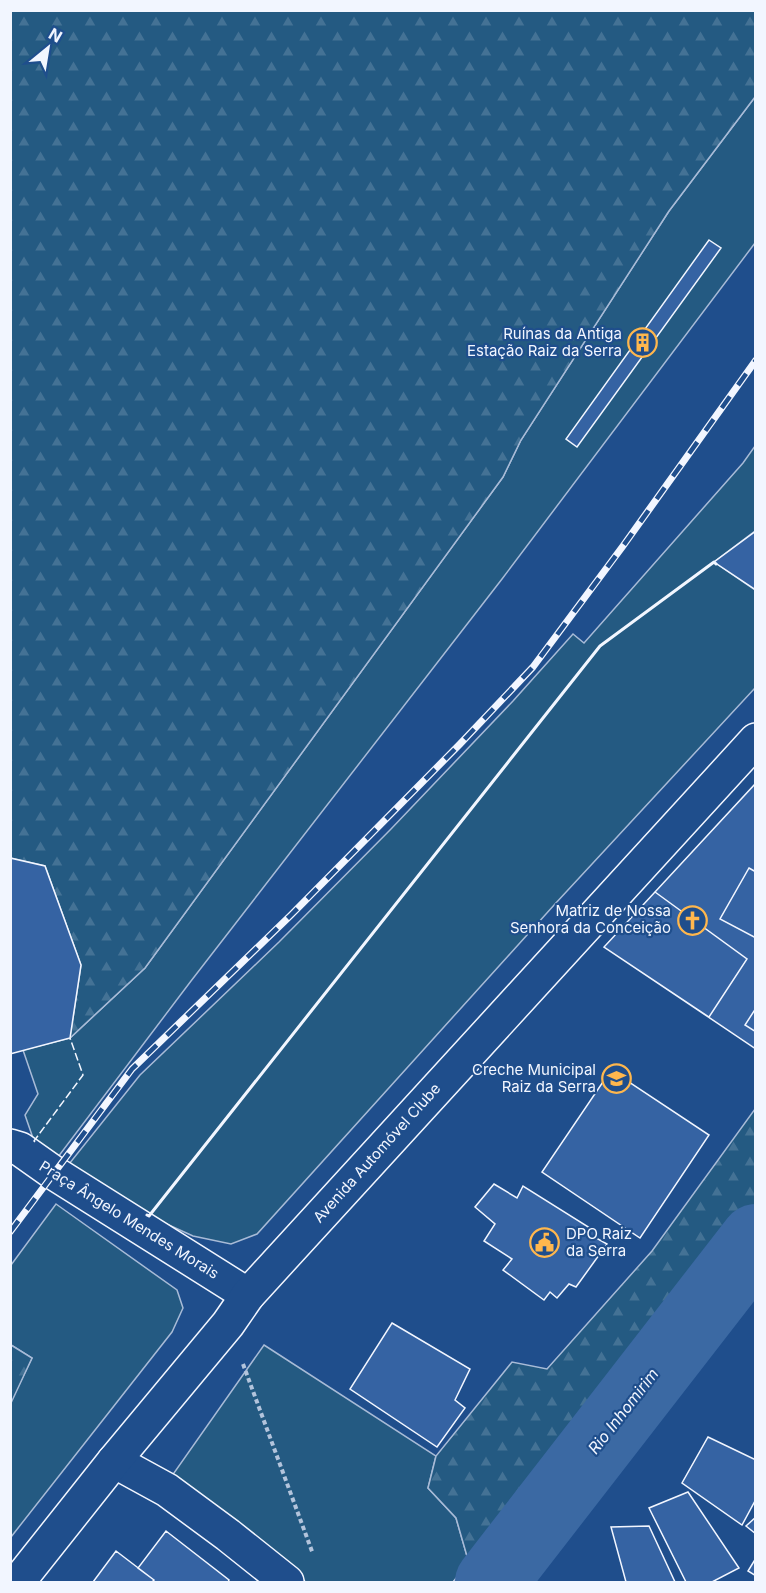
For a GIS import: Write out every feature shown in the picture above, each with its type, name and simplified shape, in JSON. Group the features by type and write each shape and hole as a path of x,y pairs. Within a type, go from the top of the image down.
{"main road":[{"name":"Avenida Automóvel Clube","path":"18,1582 114,1461 228,1324 248,1295 756,740"},
{"name":"Praça Ângelo Mendes Morais","path":"10,1146 20,1149 54,1173 248,1295"},
{"path":"114,1461 167,1490 287,1582"}],"path":[{"path":"228,1324 315,1560"}],"green space":[{"path":"11,11 755,11 755,97 669,211 521,440 503,477 145,968 70,1038 81,965 45,866 11,858"},
{"path":"755,97 755,243 502,579 58,1157 34,1141 25,1115 38,1094 23,1050 70,1038 145,968 503,477 521,440 669,211"},
{"path":"755,446 755,531 714,562 755,590 755,688 555,904 257,1234 231,1244 193,1236 149,1216 69,1164 140,1075 279,942 391,829 513,701 573,634 584,643 743,463"},
{"path":"755,1109 755,1213 478,1582 453,1582 469,1563 456,1518 428,1488 436,1456 512,1362 547,1369 652,1251"},
{"path":"56,1204 177,1290 183,1308 172,1332 11,1537 10,1403 32,1358 11,1345 11,1265"},
{"path":"11,1345 32,1358 11,1403"},
{"path":"264,1345 436,1456 428,1488 456,1518 469,1563 453,1582 306,1582 169,1480"}],"building":[{"name":"Ruínas da Antiga Estação Raiz da Serra","path":"709,240 721,248 577,447 566,439"},
{"path":"756,531 756,590 714,562"},
{"name":"Matriz de Nossa Senhora da Conceição","path":"756,783 756,1049 604,947"},
{"path":"10,858 45,866 81,965 70,1038 10,1054"},
{"path":"749,868 756,872 756,938 720,919"},
{"path":"655,892 747,959 709,1017 604,947"},
{"path":"756,1008 756,1032 745,1025"},
{"path":"611,1070 709,1135 640,1238 542,1172"},
{"name":"DPO Raiz da Serra","path":"494,1184 517,1198 523,1186 598,1233 596,1238 607,1244 576,1287 569,1284 557,1298 550,1292 544,1300 503,1270 512,1259 484,1241 495,1224 475,1207"},
{"path":"392,1323 470,1369 455,1400 465,1408 437,1447 350,1389"},
{"path":"708,1437 756,1460 756,1499 742,1525 682,1483"},
{"path":"688,1492 739,1568 712,1582 686,1582 649,1508"},
{"path":"756,1517 756,1534 746,1526"},
{"path":"649,1526 675,1582 626,1582 611,1527"},
{"path":"166,1531 229,1580 228,1582 152,1582 154,1580 138,1568"},
{"path":"116,1551 154,1580 152,1582 93,1582"},
{"path":"756,1558 756,1576 748,1571"}],"waterway":[{"name":"Rio Inhomirim","path":"491,1582 756,1240"}],"railway":[{"path":"10,1232 132,1069 291,915 533,667 756,360"}],"fence":[{"path":"35,1142 83,1075 70,1038"}],"wall":[{"path":"147,1215 149,1216 600,646 714,562 716,564"}],"place":[{"name":"Ruínas da Antiga Estação Raiz da Serra","path":"643,343"},
{"name":"Matriz de Nossa Senhora da Conceição","path":"692,920"},
{"name":"Creche Municipal Raiz da Serra","path":"617,1079"},
{"name":"DPO Raiz da Serra","path":"545,1243"}]}
